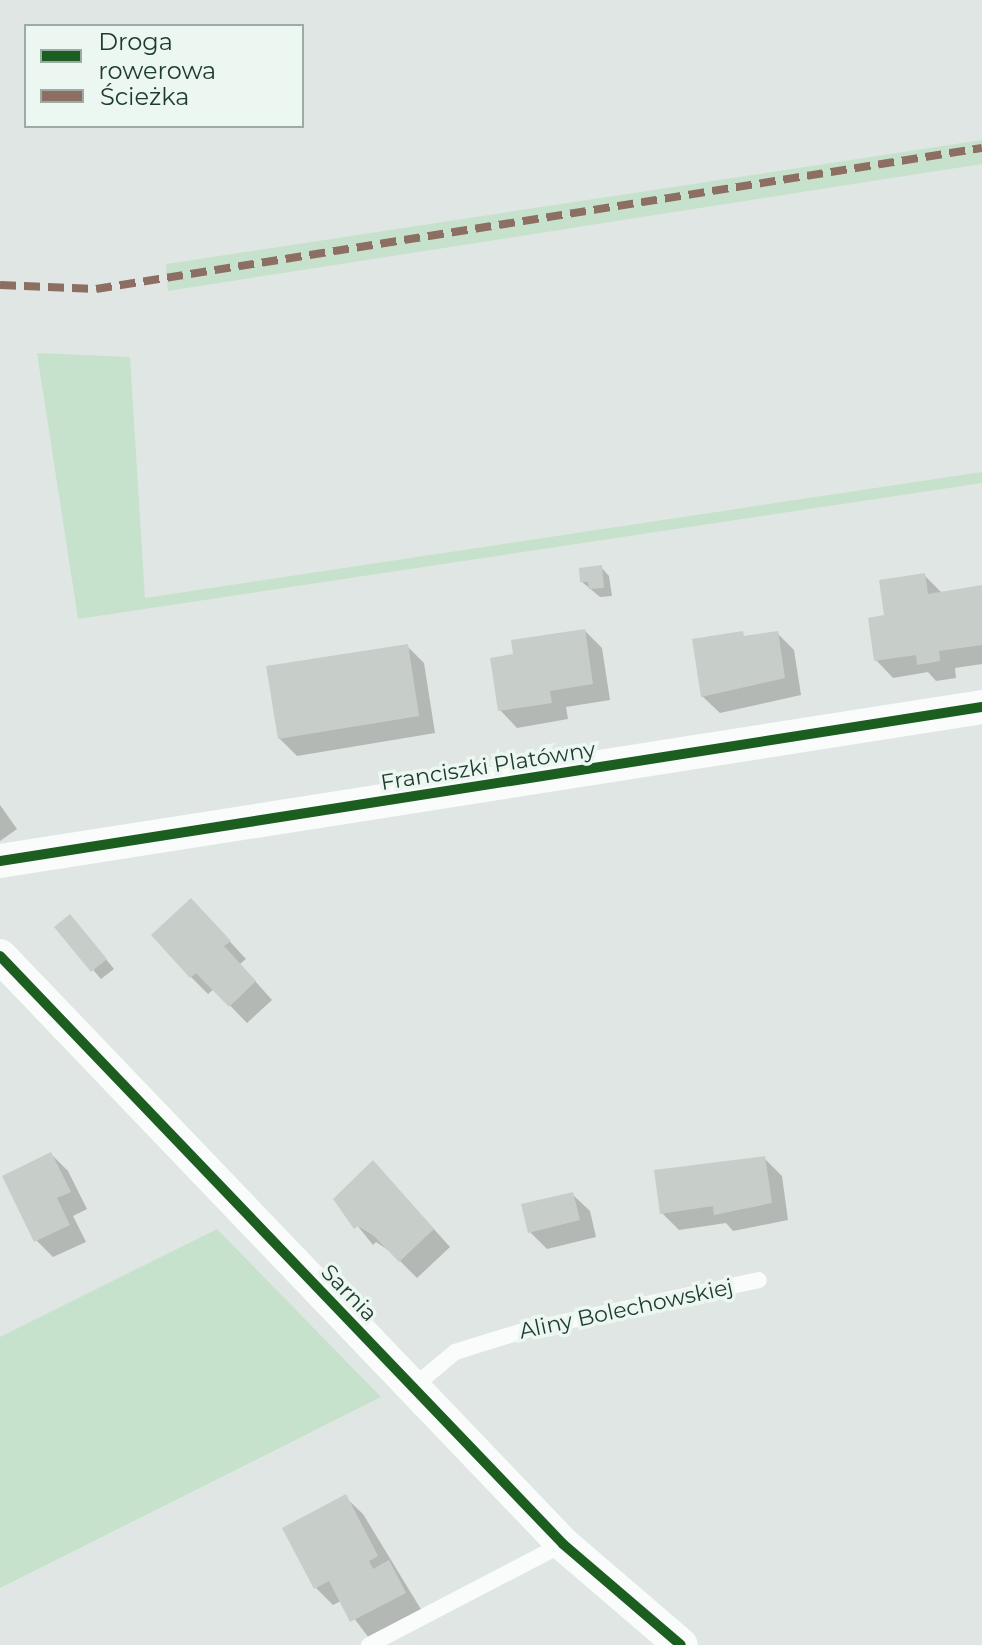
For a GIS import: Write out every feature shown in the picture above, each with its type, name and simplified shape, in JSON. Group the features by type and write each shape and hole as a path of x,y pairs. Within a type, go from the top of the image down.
{"street":[{"name":"Franciszki Platówny","path":"0,861 982,707"},
{"name":"Sarnia","path":"0,956 563,1544 681,1645"}],"lane":[{"name":"Aliny Bolechowskiej","path":"412,1388 455,1352 512,1334 609,1308 759,1280"},
{"path":"369,1645 563,1544"}],"green space":[{"path":"982,140 982,164 168,291 166,264"},
{"path":"37,353 130,357 145,598 982,472 982,483 78,619"},
{"path":"217,1229 381,1397 0,1588 0,1337"}],"building":[{"path":"602,565 604,588 589,589 588,582 580,582 579,568"},
{"path":"925,573 928,594 982,585 982,645 939,651 940,661 917,665 916,655 874,661 868,618 884,615 879,580"},
{"path":"585,629 593,684 550,691 552,703 498,711 490,658 513,654 511,640"},
{"path":"743,631 744,636 778,631 785,678 701,697 692,639"},
{"path":"408,644 419,716 278,739 266,666"},
{"path":"191,898 231,941 224,946 256,981 229,1007 196,973 190,978 151,935"},
{"path":"70,914 107,959 91,972 54,927"},
{"path":"51,1152 71,1192 57,1198 70,1225 34,1242 2,1176"},
{"path":"765,1156 772,1203 714,1215 713,1206 660,1214 654,1170"},
{"path":"373,1160 434,1229 399,1262 374,1236 358,1226 354,1229 333,1199"},
{"path":"573,1192 580,1220 528,1233 521,1204"},
{"path":"346,1494 378,1556 369,1561 373,1569 389,1560 406,1593 350,1622 329,1581 314,1589 282,1528"}],"marked path":[{"path":"0,285 96,289 982,148"}],"cycle path":[{"path":"0,861 982,707"},
{"path":"0,956 563,1544 681,1645"}]}
